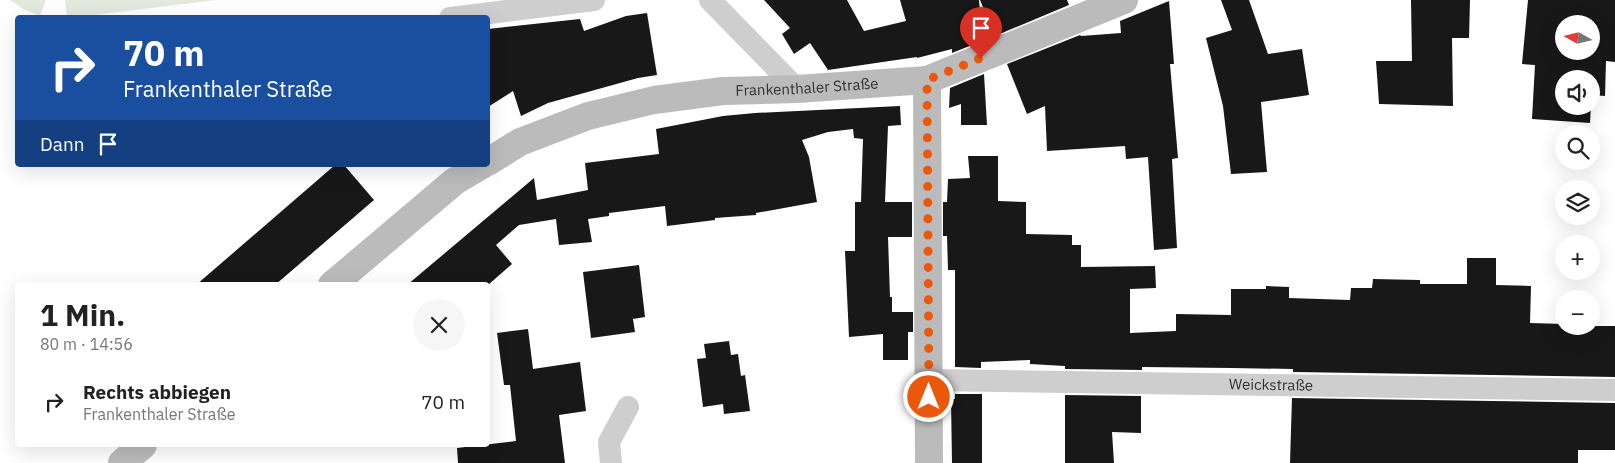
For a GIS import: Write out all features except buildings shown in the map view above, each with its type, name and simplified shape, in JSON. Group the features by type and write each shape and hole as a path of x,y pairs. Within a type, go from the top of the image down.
{"street":[{"path":"474,15 594,0"},
{"path":"710,0 797,88"},
{"name":"Frankenthaler Straße","path":"490,161 520,142 588,116 654,100 723,91 927,80 1124,0"},
{"path":"927,80 929,463"},
{"path":"336,282 455,181 479,167"},
{"name":"Weickstraße","path":"929,380 1615,390"},
{"path":"611,463 609,442 628,407"},
{"path":"122,463 140,447"}],"shaded area":[{"path":"10,0 46,0 40,15 23,9"},
{"path":"65,0 216,0 95,15 67,15"}],"route":[{"path":"929,397 927,80 981,58"}]}
